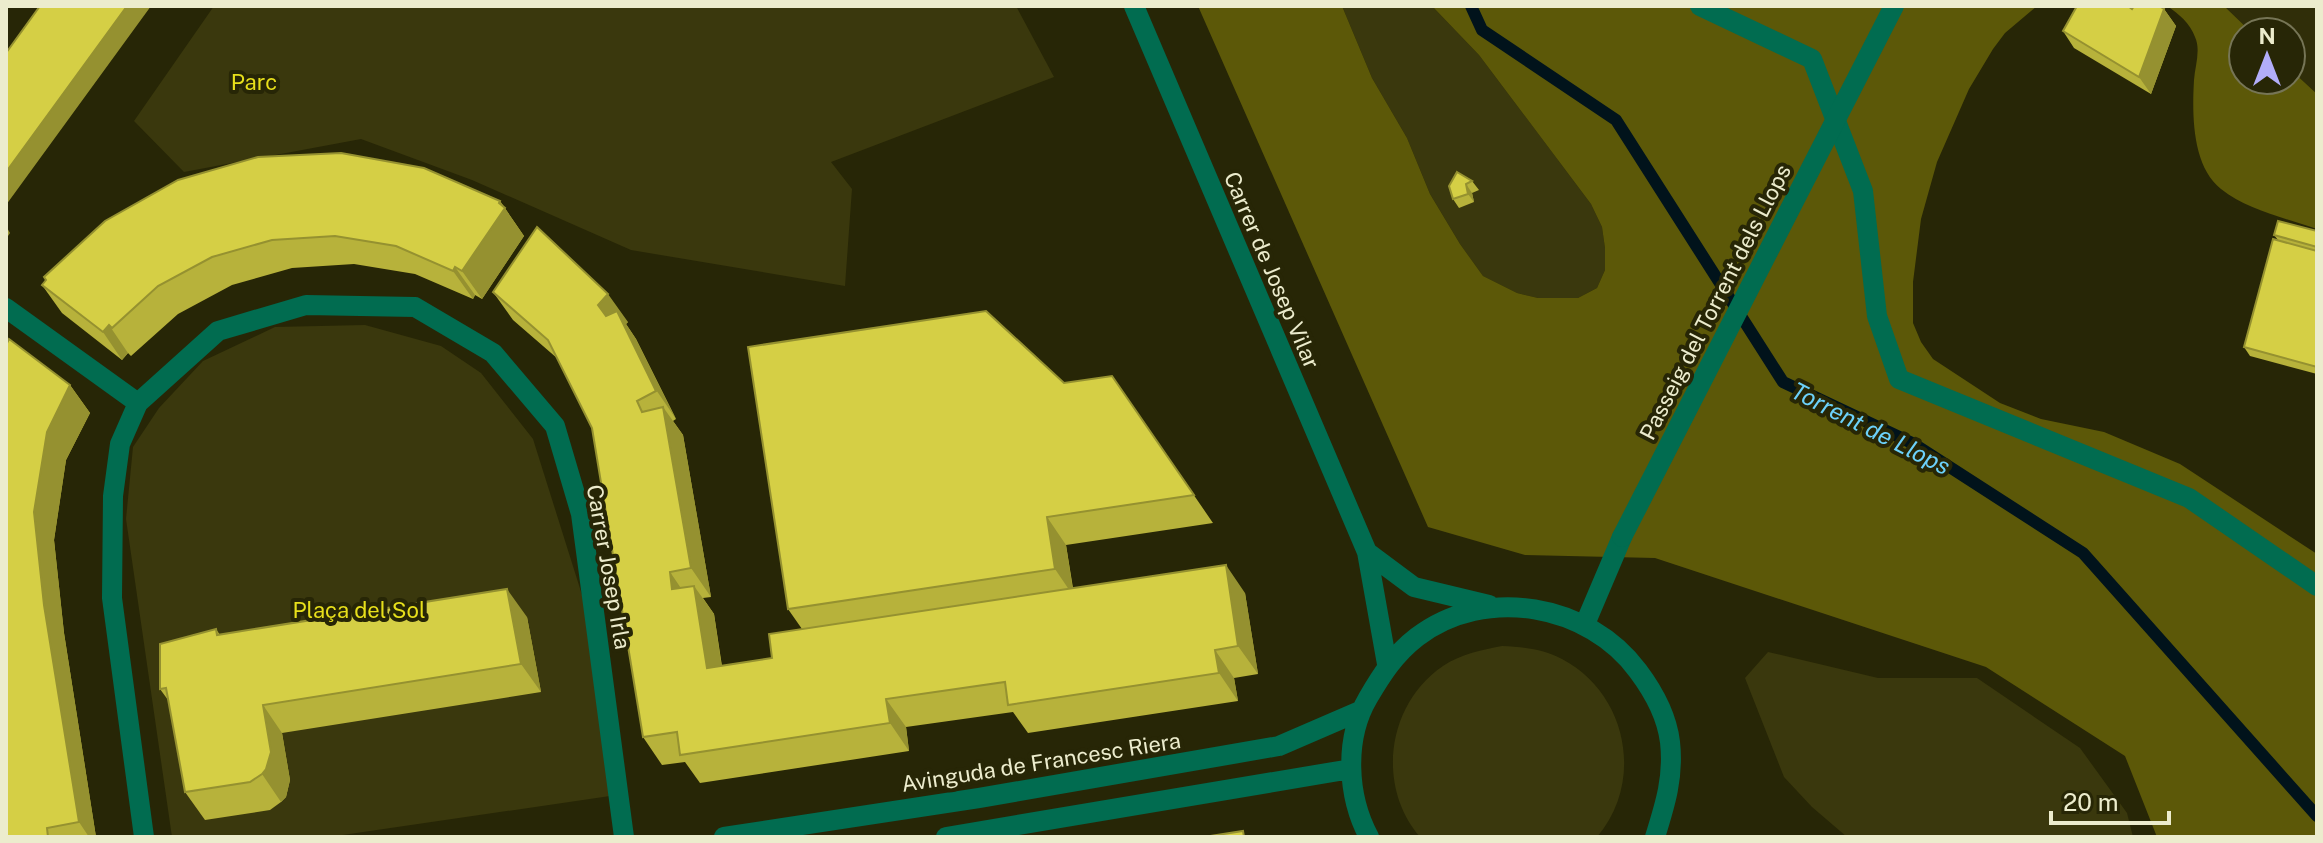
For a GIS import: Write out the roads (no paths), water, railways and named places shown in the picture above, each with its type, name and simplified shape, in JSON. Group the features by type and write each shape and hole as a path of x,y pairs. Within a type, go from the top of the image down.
{"street":[{"name":"Carrer de Josep Vilar","path":"1134,6 1367,552 1387,664"},
{"path":"1700,6 1812,59 1863,191 1877,316 1899,379 2189,498 2317,586"},
{"name":"Passeig del Torrent dels Llops","path":"1585,624 1622,537 1894,6"},
{"name":"Carrer Josep Irla","path":"144,837 112,598 113,496 120,444 138,403 218,331 306,305 415,307 493,353 555,426 581,514 624,837"},
{"path":"6,308 138,403"},
{"path":"1367,552 1414,587 1495,607 1542,609 1585,624 1625,653 1654,693 1670,741 1670,790 1655,837"},
{"path":"1369,837 1360,820 1351,769 1353,740 1360,711 1387,664 1418,636 1455,616 1495,607"},
{"name":"Avinguda de Francesc Riera","path":"724,837 979,798 1279,746 1360,711"},
{"path":"946,837 986,833 1351,769"},
{"path":"979,798 986,833"}],"waterway":[{"name":"Torrent de Llops","path":"1471,6 1482,30 1616,120 1783,382 1914,444 2083,553 2317,816"}],"park label":[{"name":"Parc","path":"254,82"},
{"name":"Plaça del Sol","path":"359,610"}]}
